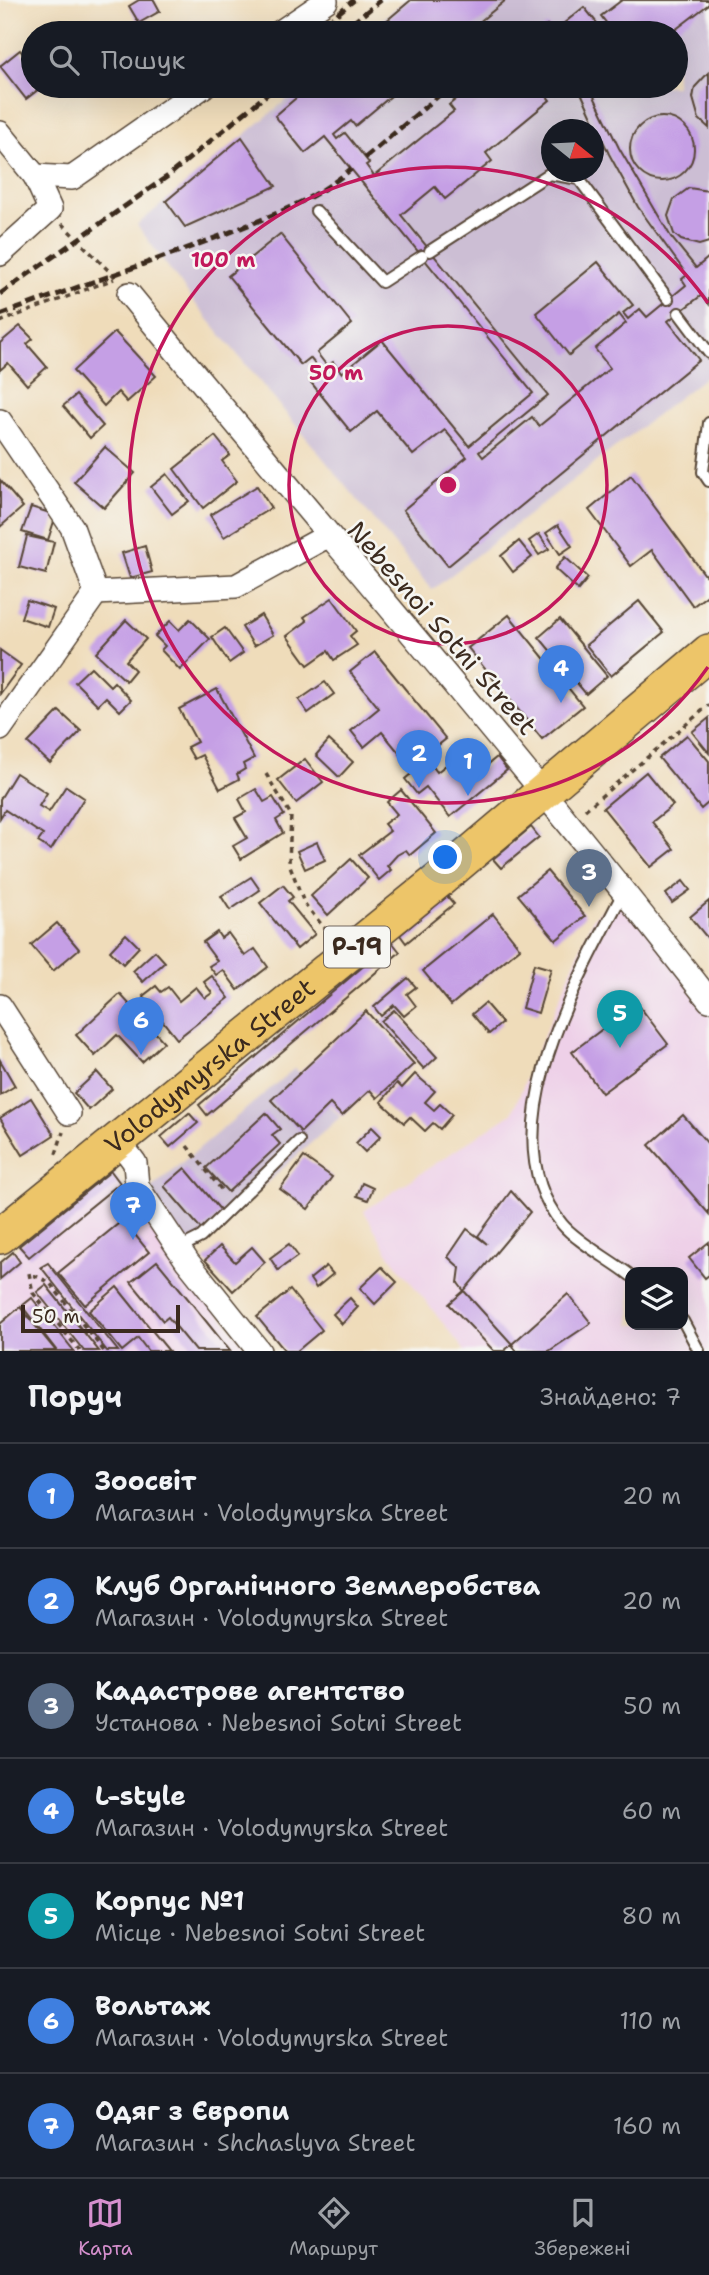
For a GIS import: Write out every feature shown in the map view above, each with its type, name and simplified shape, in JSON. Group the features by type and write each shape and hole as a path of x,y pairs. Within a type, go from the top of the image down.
{"main road":[{"name":"Volodymyrska Street","path":"0,1236 545,791 709,652"}],"street":[{"path":"297,21 326,1"},
{"path":"34,177 72,178 187,98"},
{"path":"0,133 34,177 50,209 0,254"},
{"name":"Nebesnoi Sotni Street","path":"123,286 327,536 545,791 709,1000"},
{"path":"0,421 72,527 96,593"},
{"path":"96,593 236,586 327,536"},
{"path":"0,729 96,593"},
{"path":"0,1006 69,1113"},
{"path":"118,1139 135,1163 137,1186 179,1248 260,1351"}],"lane":[{"path":"316,211 382,282 549,173 579,179 668,299"},
{"path":"678,313 709,353"},
{"path":"709,423 703,472 709,481"},
{"path":"624,891 562,1012 541,1077 534,1139 542,1190 562,1224 625,1271"},
{"path":"179,1248 201,1237 299,1141"},
{"path":"688,1330 699,1351"}],"path":[{"path":"0,322 123,286 78,242 50,209"},
{"path":"582,813 709,705"},
{"path":"266,774 291,815 289,863 304,903 331,936"},
{"path":"54,1159 69,1113"},
{"path":"187,1146 233,1204"},
{"path":"80,1351 33,1293 29,1273 49,1282 104,1351"}],"shaded area":[{"path":"405,0 709,0 709,374 432,590 194,302 137,225 289,98 688,98 688,21 380,21"},
{"path":"624,891 709,1000 709,1351 465,1351 390,1256 364,1211 512,1113 593,918"},
{"path":"295,1068 340,1117 253,1195 195,1255 148,1191"},
{"path":"111,1171 248,1351 0,1351 0,1262"}],"building":[{"path":"139,0 154,0 160,11 138,21 129,6"},
{"path":"411,0 506,0 481,21 386,21"},
{"path":"622,0 709,0 709,4 687,21 605,21 601,16"},
{"path":"584,7 595,21 567,21"},
{"path":"20,50 21,93 0,66"},
{"path":"709,72 709,128 699,119 693,98 695,87"},
{"path":"296,98 389,98 355,126 351,121 334,135 337,139 345,133 369,163 366,165 374,176 454,111 449,105 457,98 550,100 486,153 492,161 445,199 435,187 401,215 548,395 479,452 483,457 532,417 539,426 610,368 595,349 626,323 619,314 569,355 536,313 598,262 633,305 623,313 628,319 640,309 647,317 686,285 682,279 687,275 638,207 609,154 604,143 604,119 593,119 583,98 595,98 619,148 671,237 696,268 709,257 709,304 702,295 668,321 699,360 448,566 403,510 467,457 445,430 413,455 377,411 351,432 309,380 320,370 310,358 301,365 228,276 280,234 352,324 317,353 327,366 333,362 342,373 382,340 469,446 533,393 325,137 305,153 275,116"},
{"path":"662,117 674,119 685,126 692,137 692,161 685,172 674,179 662,181 650,179 639,172 632,161 630,149 632,137 639,126 650,119"},
{"path":"242,137 276,186 185,227 166,201"},
{"path":"689,188 709,191 709,242 699,245 681,240 674,234 668,216 674,199"},
{"path":"20,326 33,339 27,344 47,367 27,385 8,363 0,370 0,343"},
{"path":"115,332 156,376 127,402 118,392 104,406 73,371"},
{"path":"76,395 103,426 90,438 63,406"},
{"path":"215,436 230,455 222,461 237,481 203,508 174,469"},
{"path":"105,447 135,473 104,508 74,482"},
{"path":"167,474 189,501 172,514 151,487"},
{"path":"631,475 705,575 709,572 709,594 693,606 652,550 631,566 589,510"},
{"path":"0,480 23,507 0,527"},
{"path":"257,486 271,508 224,537 210,515"},
{"path":"31,507 56,515 48,540 22,532"},
{"path":"558,525 572,546 560,554 546,533"},
{"path":"539,534 549,549 539,555 529,541"},
{"path":"27,536 54,542 46,574 19,567"},
{"path":"519,541 532,557 513,572 501,556"},
{"path":"145,546 152,572 130,578 122,553"},
{"path":"565,557 588,578 578,590 555,569"},
{"path":"332,598 356,631 350,636 357,645 334,660 328,651 308,665 287,636 307,621 304,617"},
{"path":"27,600 54,609 48,627 21,618"},
{"path":"639,601 664,632 611,676 586,645"},
{"path":"261,615 273,635 254,646 242,627"},
{"path":"509,615 583,706 542,739 468,648"},
{"path":"190,619 210,639 180,670 161,650 165,646 155,636 170,621 179,630"},
{"path":"560,619 607,676 586,694 539,637"},
{"path":"126,620 146,639 126,661 135,670 126,681 96,653"},
{"path":"225,628 243,653 229,663 212,637"},
{"path":"0,650 21,665 0,694"},
{"path":"375,652 446,739 432,750 426,742 405,760 382,732 364,747 351,731 379,708 350,672"},
{"path":"91,667 110,686 114,682 131,700 120,711 106,697 98,705 75,682"},
{"path":"325,682 334,694 308,713 299,700"},
{"path":"217,689 254,758 243,764 245,769 237,774 239,779 220,789 202,755 194,759 187,747 197,742 179,709"},
{"path":"59,711 81,731 50,763 28,743"},
{"path":"709,718 709,753 692,732"},
{"path":"687,735 709,761 709,802 701,809 659,758"},
{"path":"329,740 353,762 339,777 316,755"},
{"path":"464,751 480,771 497,757 507,770 450,817 426,787 417,794 405,779 428,760 437,772"},
{"path":"305,759 323,782 296,803 278,780"},
{"path":"646,772 673,805 652,822 674,849 651,867 603,808"},
{"path":"16,773 47,793 39,806 49,812 66,786 84,798 51,850 38,842 43,835 5,810 0,818 0,799"},
{"path":"256,789 264,802 273,797 284,815 276,820 283,833 241,859 233,846 247,838 235,818 246,812 239,799"},
{"path":"401,790 436,833 410,855 406,850 397,855 387,866 391,870 379,880 359,855 390,831 384,824 397,814 387,802"},
{"path":"531,827 539,837 501,868 493,859"},
{"path":"317,842 325,860 305,869 297,851"},
{"path":"351,859 368,878 328,915 311,896"},
{"path":"547,871 585,916 556,940 518,895"},
{"path":"251,877 260,890 230,910 221,896"},
{"path":"683,881 690,890 672,903 666,894"},
{"path":"283,885 293,897 288,901 315,934 297,949 260,903"},
{"path":"447,896 454,904 406,943 400,935"},
{"path":"709,901 709,940 690,917"},
{"path":"493,914 520,948 451,1005 423,971"},
{"path":"57,923 79,949 53,971 31,945"},
{"path":"217,932 221,938 228,933 245,956 255,949 268,967 238,990 223,970 216,975 209,966 217,961 203,942"},
{"path":"126,934 139,947 123,964 110,951"},
{"path":"392,942 400,952 207,1115 199,1105"},
{"path":"155,951 165,962 143,982 133,971"},
{"path":"534,964 551,969 538,1013 522,1008"},
{"path":"212,976 229,998 177,1039 143,996 156,986 161,992 168,987 179,1001 196,987 205,998 212,993 204,982"},
{"path":"408,978 416,987 407,994 416,1006 404,1016 394,1005 381,1016 374,1007"},
{"path":"120,994 164,1042 142,1062 117,1035 95,1056 76,1035"},
{"path":"485,1003 502,1023 489,1034 472,1014"},
{"path":"637,1003 668,1044 602,1093 572,1052"},
{"path":"394,1010 437,1057 424,1069 381,1021"},
{"path":"366,1011 414,1064 377,1098 370,1090 342,1116 330,1104 301,1132 271,1100"},
{"path":"0,1060 15,1086 0,1095"},
{"path":"97,1072 112,1089 89,1110 74,1093"},
{"path":"415,1074 435,1091 425,1102 434,1110 440,1104 452,1115 440,1129 433,1123 425,1131 410,1117 404,1123 381,1102 397,1083 402,1088"},
{"path":"31,1098 54,1135 23,1155 0,1118"},
{"path":"189,1113 198,1123 170,1147 161,1137"},
{"path":"266,1113 280,1129 272,1135 280,1144 228,1192 206,1168"},
{"path":"683,1115 709,1145 709,1214 649,1145"},
{"path":"372,1127 381,1136 365,1152 356,1143"},
{"path":"304,1157 332,1177 308,1209 280,1189"},
{"path":"185,1168 222,1212 202,1230 164,1186"},
{"path":"111,1171 120,1183 29,1257 19,1246"},
{"path":"362,1183 373,1188 368,1200 357,1196"},
{"path":"511,1191 530,1212 464,1291 458,1283 460,1268 448,1257 467,1229 487,1244 478,1236"},
{"path":"123,1220 149,1252 85,1305 58,1273"},
{"path":"709,1242 709,1275 705,1278 689,1258"},
{"path":"289,1244 298,1256 278,1270 270,1258"},
{"path":"220,1246 235,1262 252,1247 265,1262 233,1291 205,1260"},
{"path":"13,1252 20,1262 0,1279 0,1263"},
{"path":"157,1261 230,1351 196,1351 168,1317 163,1321 131,1282"},
{"path":"48,1263 118,1351 107,1351 41,1267"},
{"path":"326,1266 333,1274 316,1288 310,1279"},
{"path":"382,1267 397,1282 375,1304 360,1288"},
{"path":"46,1285 99,1351 84,1351 37,1292"},
{"path":"117,1287 169,1351 148,1351 138,1338 122,1351 89,1311"},
{"path":"290,1290 322,1330 297,1351 285,1351 257,1317"},
{"path":"464,1291 512,1344 504,1351 494,1351 449,1304"},
{"path":"568,1294 591,1323 549,1351 516,1351 512,1344"},
{"path":"32,1298 74,1351 57,1351 22,1306"},
{"path":"350,1298 358,1307 342,1324 333,1314"},
{"path":"20,1307 56,1351 0,1351 0,1324"}],"railway":[{"path":"329,21 354,0"},
{"path":"355,21 381,0"},
{"path":"0,294 168,176 262,98"},
{"path":"365,158 436,98"},
{"path":"0,315 274,215 322,190 351,169"}],"place":[{"name":"L-style","path":"561,703"},
{"name":"Клуб Органічного Землеробства","path":"419,788"},
{"name":"Зоосвіт","path":"468,796"},
{"name":"Кадастрове агентство","path":"589,907"},
{"name":"Корпус №1","path":"620,1048"},
{"name":"Вольтаж","path":"141,1055"},
{"name":"Одяг з Європи","path":"133,1240"}]}
